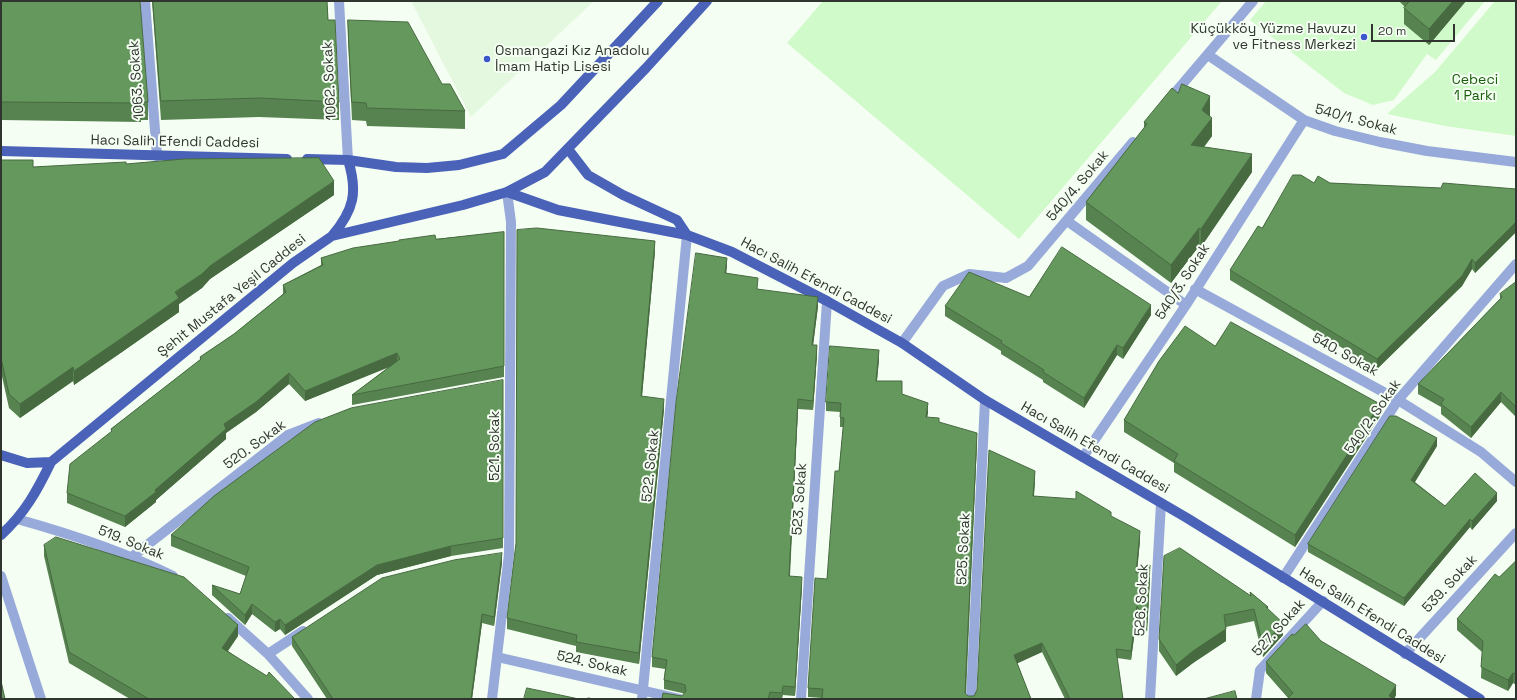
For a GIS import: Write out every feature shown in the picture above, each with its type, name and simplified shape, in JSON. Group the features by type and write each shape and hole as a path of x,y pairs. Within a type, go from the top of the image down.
{"main road":[{"path":"332,236 345,221 354,198 353,177 348,160 396,167 427,168 459,166 503,154 561,105 658,1"},
{"name":"Şehit Mustafa Yeşil Caddesi","path":"1,535 17,519 37,491 51,462 293,263 332,236 463,205 507,192 545,172 646,68 707,1"},
{"path":"568,149 588,174 623,195 677,220 687,235"},
{"name":"Hacı Salih Efendi Caddesi","path":"1,151 348,160"},
{"name":"Hacı Salih Efendi Caddesi","path":"507,192 558,210 687,235 732,252 827,301 902,343 985,400 1084,456 1283,578 1323,600 1405,654 1480,699"},
{"path":"1,455 27,464 51,462"}],"street":[{"name":"1063. Sokak","path":"145,1 157,156"},
{"name":"1062. Sokak","path":"339,1 348,160"},
{"path":"1163,107 1253,1"},
{"name":"540/1. Sokak","path":"1208,55 1304,120 1335,131 1427,151 1516,162"},
{"name":"540/3. Sokak","path":"1084,456 1186,305 1304,120"},
{"name":"540/4. Sokak","path":"902,343 943,286 969,274 1006,278 1028,266 1139,136"},
{"name":"521. Sokak","path":"492,699 509,554 506,382 511,222 507,192"},
{"path":"1067,221 1186,305"},
{"name":"522. Sokak","path":"642,695 687,235"},
{"name":"540/2. Sokak","path":"1283,578 1398,400 1516,264"},
{"name":"540. Sokak","path":"1195,289 1398,400 1481,452 1516,482"},
{"name":"523. Sokak","path":"801,699 827,301"},
{"name":"525. Sokak","path":"971,699 985,400"},
{"name":"520. Sokak","path":"133,556 288,435 329,419"},
{"name":"526. Sokak","path":"1150,699 1161,504"},
{"name":"519. Sokak","path":"17,519 56,530 133,556 181,579"},
{"name":"539. Sokak","path":"1405,654 1516,533"},
{"path":"495,556 509,554"},
{"path":"1,576 41,699"},
{"name":"527. Sokak","path":"1256,699 1260,670 1323,600"},
{"path":"222,613 268,654 308,699"},
{"path":"268,654 314,624"},
{"name":"524. Sokak","path":"498,657 642,695 680,699"}],"shaded area":[{"name":"Osmangazi Kız Anadolu İmam Hatip Lisesi","path":"411,1 594,1 471,117"}],"green space":[{"path":"823,1 1222,1 1019,239 787,43"},
{"name":"Küçükköy Yüzme Havuzu ve Fitness Merkezi","path":"1266,1 1485,1 1436,60 1427,54 1394,100 1373,105 1344,93 1250,20"},
{"name":"Cebeci 1 Parkı","path":"1495,1 1516,1 1516,136 1445,126 1387,114 1435,72"}],"building":[{"path":"1,1 140,1 148,102 1,102"},
{"path":"153,1 327,1 328,20 335,20 339,102 259,98 161,101"},
{"path":"1410,1 1453,1 1429,29 1404,8"},
{"path":"348,20 408,22 442,84 450,84 465,111 367,108 366,103 352,102"},
{"path":"1182,84 1210,96 1202,110 1212,118 1191,145 1252,154 1201,229 1199,228 1171,265 1086,202 1147,124 1144,122 1172,88 1178,93"},
{"path":"319,158 334,181 210,266 202,274 175,292 179,298 74,371 73,367 20,404 9,394 1,358 1,160 33,160 33,167 126,162 126,164 184,159"},
{"path":"1293,175 1301,175 1314,183 1318,176 1330,183 1441,188 1443,183 1516,189 1516,222 1475,263 1472,259 1462,276 1377,359 1230,270 1258,226 1262,228"},
{"path":"537,228 655,241 641,396 664,399 639,653 576,642 577,635 507,618 516,543 517,230"},
{"path":"504,232 504,366 352,395 400,359 397,353 305,391 289,373 256,402 224,424 226,429 155,490 156,492 125,516 67,493 70,464 112,431 111,429 201,359 200,357 234,334 286,292 283,285 323,265 321,258 353,248 399,240 435,235 436,239"},
{"path":"1062,247 1151,305 1123,348 1117,345 1084,398 1043,372 1044,370 1001,343 1002,341 945,306 969,272 1029,297"},
{"path":"696,253 727,258 725,273 758,278 757,289 818,297 812,345 817,345 813,401 798,399 789,576 802,577 795,687 783,686 782,693 770,692 768,699 662,699 663,693 682,696 686,691 685,685 664,680 667,660 652,657 676,402"},
{"path":"1516,282 1516,407 1501,392 1471,427 1441,404 1444,399 1418,384 1502,297 1500,294"},
{"path":"1231,322 1380,404 1295,535 1174,461 1178,454 1124,420 1159,361 1185,326 1215,346"},
{"path":"830,346 879,350 876,381 902,381 902,394 928,403 926,417 939,418 939,422 977,433 965,693 968,696 974,696 977,690 989,450 1035,471 1033,496 1076,499 1076,491 1111,512 1111,516 1140,531 1136,573 1150,565 1147,623 1137,606 1131,651 1116,649 1123,699 1070,699 1042,643 1014,655 1031,699 822,699 823,689 808,688 815,578 827,579 835,471 839,471 844,418 840,417 841,403 826,402"},
{"path":"503,380 503,538 451,546 377,565 285,625 280,619 275,622 252,604 245,615 212,585 240,594 249,567 171,535 214,496 315,422 351,408"},
{"path":"1390,416 1396,416 1437,438 1411,480 1445,506 1475,473 1497,493 1472,521 1470,519 1404,598 1308,544"},
{"path":"56,537 184,577 238,625 222,648 267,676 269,672 295,699 149,699 69,652 44,545"},
{"path":"1180,548 1251,596 1250,592 1268,607 1266,607 1283,623 1263,646 1254,609 1224,615 1226,629 1193,651 1176,665 1159,639 1164,556"},
{"path":"502,553 494,617 482,614 471,699 333,699 292,637 382,578 454,560"},
{"path":"1516,561 1516,674 1513,673 1508,680 1481,667 1483,641 1457,619 1495,574 1499,577"},
{"path":"1306,624 1321,641 1396,685 1389,696 1394,699 1287,699 1293,693 1266,662 1292,634 1294,635"},
{"path":"1,681 5,699 1,699"},
{"path":"527,688 579,699 524,699"},
{"path":"1235,691 1237,699 1204,699"}],"place":[{"name":"Küçükköy Yüzme Havuzu ve Fitness Merkezi","path":"1364,37"},
{"name":"Osmangazi Kız Anadolu İmam Hatip Lisesi","path":"487,59"}]}
